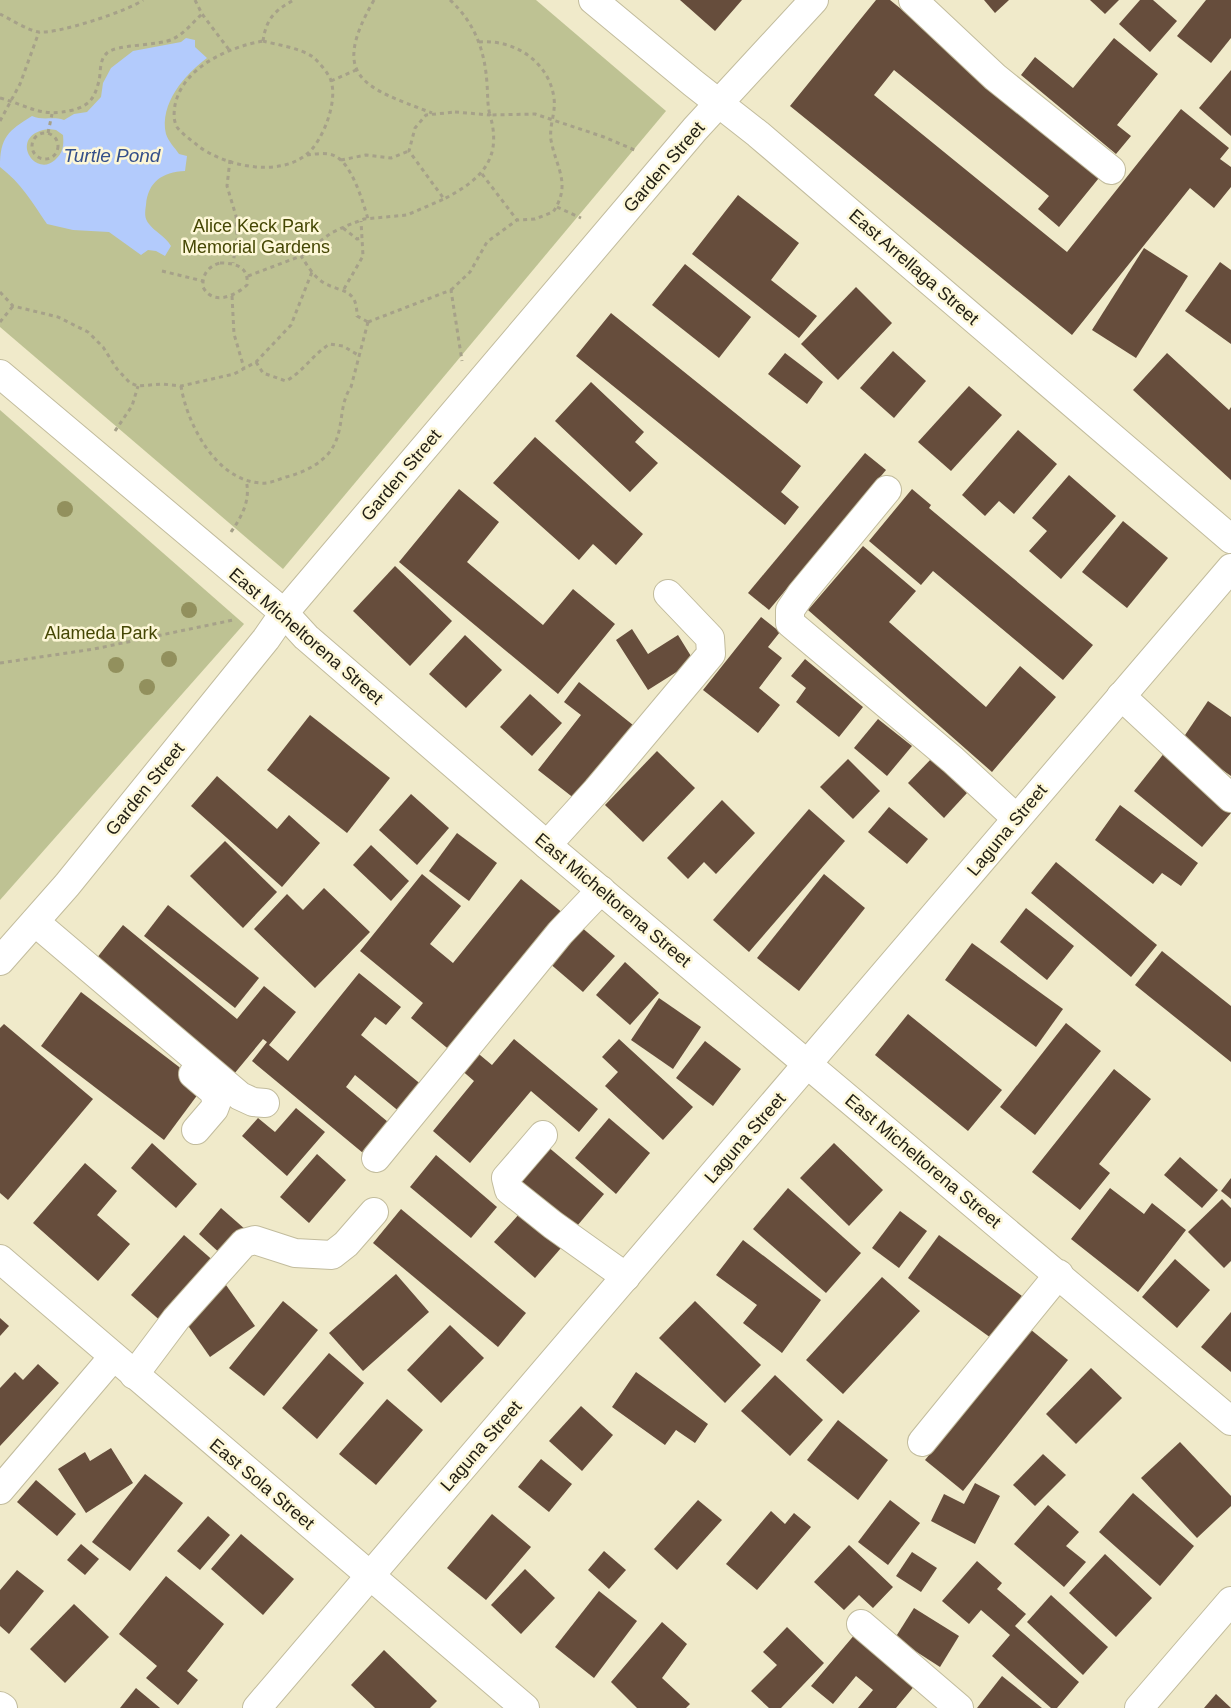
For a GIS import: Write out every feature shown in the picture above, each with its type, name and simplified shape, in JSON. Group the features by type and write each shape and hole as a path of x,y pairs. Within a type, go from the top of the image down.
{"street":[{"name":"East Arrellaga Street","path":"593,0 721,104 1231,539"},
{"name":"Garden Street","path":"0,961 254,655 284,613 689,137 814,0"},
{"path":"913,0 995,77 1112,170"},
{"name":"East Micheltorena Street","path":"0,374 284,613 306,637 601,890 1059,1274 1231,1421"},
{"path":"887,490 801,594 790,610 790,623 954,760 1016,818"},
{"name":"Laguna Street","path":"257,1708 1231,568"},
{"path":"547,844 597,790 711,654 710,638 668,594"},
{"path":"1121,696 1231,798"},
{"path":"376,1158 560,933 601,890"},
{"path":"30,927 240,1096 252,1102 265,1103"},
{"path":"30,927 213,1091 217,1101 214,1109 196,1130"},
{"path":"543,1134 506,1178 509,1190 553,1225 626,1277"},
{"path":"134,1375 176,1319 244,1243 255,1240 295,1253 332,1255 346,1244 374,1212"},
{"name":"East Sola Street","path":"0,1260 526,1708"},
{"path":"922,1442 1059,1274"},
{"path":"0,1490 113,1356"},
{"path":"1138,1708 1231,1601"},
{"path":"861,1624 959,1708"}],"path":[{"path":"0,14 39,32 106,17 135,6 143,0"},
{"path":"195,0 202,14 230,51"},
{"path":"263,40 269,18 294,0"},
{"path":"374,0 360,27 355,42 352,60 356,70 363,81 379,92 433,113"},
{"path":"248,276 301,256 331,233 343,228 368,219 407,215 444,199 464,188 482,174 492,148 494,132 490,115 485,67 480,42 471,24 450,0"},
{"path":"0,98 52,116 84,107 92,100 99,79 100,67 107,53 119,47 141,47 172,39 186,30 202,14"},
{"path":"0,121 12,101 39,32"},
{"path":"307,155 322,137 328,119 332,81 313,57 263,40 246,44 213,59 196,71 176,100 174,114 177,127 199,146 230,160 250,167 270,168 292,162 307,155 324,153 333,155 341,160 359,190 368,219"},
{"path":"368,322 451,290 470,272 487,242 517,220 543,216 554,212 563,192 560,171 551,138 554,98 547,78 538,64 514,48 497,42 480,42"},
{"path":"332,81 356,70"},
{"path":"409,151 415,128 426,116 433,113 455,112 490,115 535,114 612,140 637,151"},
{"path":"48,132 52,116"},
{"path":"48,132 58,142 58,150 48,160 41,160 35,156 31,143 41,133 48,132"},
{"path":"341,160 376,155 391,158 409,151"},
{"path":"409,151 444,199"},
{"path":"230,160 227,186 236,216 238,239 233,264"},
{"path":"482,174 517,220"},
{"path":"557,207 582,218"},
{"path":"344,289 363,256 361,221"},
{"path":"343,228 357,239 362,238"},
{"path":"301,256 312,272 324,282 344,289 353,298 358,316 368,322"},
{"path":"233,264 245,270 248,276 247,285 232,296 224,298 210,295 206,292 203,281 207,271 214,265 233,264"},
{"path":"162,271 203,281"},
{"path":"0,292 13,306 58,317 88,332 103,347 130,382 138,386 162,384 181,386 224,377 256,362 291,325 312,272"},
{"path":"451,290 456,338 462,361"},
{"path":"232,296 234,334 244,368"},
{"path":"0,322 13,306"},
{"path":"181,386 193,424 208,448 225,468 246,480 271,482 292,476 312,467 329,452 340,435 344,402 351,387 368,322"},
{"path":"256,362 263,373 286,381 297,374 312,357 330,344 343,346 358,355"},
{"path":"115,431 132,406 138,386"},
{"path":"231,532 242,515 246,503 248,492 246,480"},
{"path":"0,663 94,649 233,620"}],"green space":[{"name":"Alice Keck Park Memorial Gardens","path":"0,0 536,0 666,111 283,569 0,327"},
{"name":"Alameda Park","path":"0,410 244,624 0,900"}],"water":[{"name":"Turtle Pond","path":"186,38 195,40 195,47 207,58 190,72 183,81 170,101 166,112 166,134 179,154 187,156 185,171 163,176 153,184 147,197 145,213 147,222 171,246 165,256 156,251 148,250 141,255 109,232 73,230 47,224 20,186 0,167 2,148 7,136 17,126 32,116 64,120 74,114 87,112 101,97 103,83 111,68 133,51 181,42","holes":["49,129 56,130 63,135 63,146 60,155 47,164 39,164 28,154 27,146 29,139 36,133"]}],"building":[{"path":"680,0 742,0 715,31"},
{"path":"876,0 890,0 1103,173 1059,227 1038,209 1049,196 894,70 874,95 1067,252 1181,109 1229,148 1220,159 1231,167 1231,187 1214,208 1190,188 1072,335 790,106"},
{"path":"984,0 1009,0 995,13"},
{"path":"1090,0 1119,0 1105,14"},
{"path":"1140,0 1153,0 1177,21 1150,52 1119,24"},
{"path":"1206,0 1231,0 1231,38 1211,63 1177,36"},
{"path":"1114,38 1158,74 1117,125 1131,136 1116,154 1021,75 1035,57 1073,88"},
{"path":"1231,70 1231,136 1199,108"},
{"path":"738,195 799,243 771,280 817,316 799,338 692,254"},
{"path":"1144,248 1188,276 1136,358 1092,330"},
{"path":"1220,262 1231,270 1231,344 1185,311"},
{"path":"685,264 751,317 719,358 652,305"},
{"path":"856,287 892,323 838,380 801,344"},
{"path":"611,313 801,466 781,492 799,507 785,525 576,356"},
{"path":"893,351 926,381 894,418 860,388"},
{"path":"785,353 823,382 807,404 768,374"},
{"path":"1167,353 1229,410 1231,407 1231,480 1133,390"},
{"path":"591,382 644,432 635,442 658,463 630,492 555,421"},
{"path":"969,386 1002,415 951,471 918,442"},
{"path":"1018,430 1057,464 1014,514 999,501 985,516 962,495"},
{"path":"535,437 643,534 616,565 593,544 579,560 493,483"},
{"path":"865,453 886,470 769,610 748,593"},
{"path":"1069,475 1116,516 1061,579 1029,551 1047,531 1032,518"},
{"path":"459,489 499,522 467,562 543,625 573,589 615,624 558,694 399,562"},
{"path":"912,489 931,505 929,508 1093,645 1063,680 933,571 921,585 869,541"},
{"path":"1123,521 1168,558 1127,608 1082,572"},
{"path":"863,546 916,591 889,622 986,707 1020,666 1056,697 992,772 808,610"},
{"path":"395,566 452,621 410,666 353,611"},
{"path":"761,617 780,632 768,647 782,658 759,688 780,705 758,733 703,690"},
{"path":"632,629 648,654 678,635 694,661 648,690 616,640"},
{"path":"465,635 502,670 466,708 429,674"},
{"path":"805,659 863,707 839,737 796,702 806,688 791,676"},
{"path":"579,682 633,725 575,799 538,770 581,715 564,702"},
{"path":"530,694 562,723 532,756 500,727"},
{"path":"1208,701 1231,717 1231,776 1181,741"},
{"path":"310,715 390,778 347,833 267,770"},
{"path":"878,719 912,746 887,776 854,748"},
{"path":"657,751 695,788 643,842 605,805"},
{"path":"1165,752 1231,806 1231,813 1202,847 1134,791"},
{"path":"932,758 967,793 944,818 908,783"},
{"path":"848,759 880,791 853,819 820,787"},
{"path":"217,776 277,829 289,815 320,843 282,887 191,806"},
{"path":"411,794 449,828 417,865 379,830"},
{"path":"722,800 755,833 716,874 704,862 688,879 667,858"},
{"path":"1120,805 1198,863 1181,886 1162,873 1153,884 1095,840"},
{"path":"889,807 928,839 907,864 868,832"},
{"path":"809,809 845,841 749,952 713,920"},
{"path":"457,833 497,863 469,901 429,871"},
{"path":"225,841 277,892 243,928 190,876"},
{"path":"371,845 409,881 391,901 353,865"},
{"path":"1056,862 1157,945 1131,977 1031,893"},
{"path":"422,874 461,906 430,944 453,963 521,879 564,914 452,1052 411,1018 423,1003 360,951"},
{"path":"824,874 865,908 799,991 757,958"},
{"path":"324,888 370,932 315,988 254,929 287,894 303,910"},
{"path":"168,905 259,978 235,1008 144,936"},
{"path":"1026,908 1074,946 1047,980 1000,942"},
{"path":"123,925 237,1019 264,986 296,1012 269,1045 288,1061 359,973 401,1007 386,1025 375,1017 361,1035 423,1086 401,1113 355,1075 346,1087 388,1122 363,1153 252,1061 267,1042 263,1039 234,1074 96,959"},
{"path":"580,926 615,956 583,992 548,962"},
{"path":"972,943 1063,1009 1036,1047 945,980"},
{"path":"1162,951 1231,1006 1231,1062 1135,985"},
{"path":"625,962 659,993 630,1025 596,995"},
{"path":"81,992 204,1086 164,1140 41,1046"},
{"path":"659,998 701,1027 673,1069 631,1040"},
{"path":"908,1014 1002,1090 968,1131 875,1055"},
{"path":"1066,1023 1101,1051 1035,1135 1000,1107"},
{"path":"4,1024 93,1099 8,1200 0,1193 0,1028"},
{"path":"514,1039 598,1109 579,1132 531,1091 470,1163 433,1131 474,1081 459,1068 474,1050 492,1065"},
{"path":"619,1039 693,1107 663,1140 605,1086 618,1072 602,1057"},
{"path":"705,1041 741,1069 713,1106 676,1078"},
{"path":"1114,1069 1151,1099 1099,1164 1110,1173 1080,1210 1032,1172"},
{"path":"296,1108 325,1132 287,1176 242,1136 258,1118 275,1132"},
{"path":"609,1118 650,1153 616,1194 575,1158"},
{"path":"152,1143 197,1184 176,1208 131,1168"},
{"path":"834,1143 883,1190 849,1226 800,1178"},
{"path":"547,1146 604,1194 572,1232 515,1184"},
{"path":"317,1154 346,1180 309,1223 280,1197"},
{"path":"436,1155 497,1207 471,1238 410,1187"},
{"path":"1180,1157 1218,1190 1202,1208 1164,1175"},
{"path":"85,1163 117,1191 97,1215 130,1244 98,1281 33,1223"},
{"path":"1231,1178 1231,1199 1221,1191"},
{"path":"788,1188 861,1253 826,1293 753,1229"},
{"path":"1110,1188 1144,1214 1152,1203 1186,1230 1138,1292 1071,1239"},
{"path":"1222,1199 1231,1208 1231,1261 1224,1268 1188,1232"},
{"path":"221,1208 246,1230 223,1256 199,1234"},
{"path":"401,1209 526,1313 498,1347 373,1243"},
{"path":"900,1211 927,1231 899,1268 872,1248"},
{"path":"520,1213 561,1248 535,1278 494,1242"},
{"path":"184,1235 216,1263 163,1323 131,1295"},
{"path":"939,1235 1022,1296 991,1338 908,1278"},
{"path":"743,1240 821,1300 782,1353 743,1323 757,1305 716,1275"},
{"path":"1175,1259 1210,1290 1177,1328 1142,1297"},
{"path":"396,1274 429,1312 363,1371 329,1333"},
{"path":"882,1277 920,1311 843,1394 806,1360"},
{"path":"226,1285 255,1326 210,1357 182,1317"},
{"path":"283,1301 318,1330 264,1396 229,1368"},
{"path":"695,1301 761,1365 725,1403 659,1338"},
{"path":"1231,1312 1231,1372 1201,1347"},
{"path":"0,1318 9,1326 0,1336"},
{"path":"450,1325 484,1358 441,1403 407,1370"},
{"path":"1030,1329 1068,1360 963,1491 925,1460"},
{"path":"329,1353 364,1383 317,1439 282,1408"},
{"path":"38,1364 59,1383 0,1446 0,1388 15,1372 23,1380"},
{"path":"1091,1368 1122,1398 1076,1444 1046,1414"},
{"path":"636,1372 708,1424 695,1443 676,1430 665,1445 612,1407"},
{"path":"775,1375 823,1420 790,1456 741,1411"},
{"path":"387,1399 423,1430 376,1485 339,1454"},
{"path":"581,1406 613,1435 582,1471 549,1441"},
{"path":"838,1420 888,1460 858,1500 807,1460"},
{"path":"1180,1442 1231,1496 1231,1506 1197,1538 1141,1478"},
{"path":"111,1448 133,1483 86,1513 58,1469 85,1452 90,1461"},
{"path":"1043,1454 1066,1475 1035,1506 1013,1485"},
{"path":"541,1459 572,1484 549,1512 518,1487"},
{"path":"145,1474 183,1503 130,1571 92,1542"},
{"path":"36,1480 76,1514 57,1536 17,1502"},
{"path":"975,1483 1000,1496 975,1544 931,1521 944,1494 964,1504"},
{"path":"1133,1493 1194,1546 1160,1586 1099,1532"},
{"path":"698,1500 722,1520 677,1570 654,1549"},
{"path":"890,1500 920,1523 888,1565 858,1542"},
{"path":"1048,1505 1079,1532 1066,1546 1086,1562 1064,1587 1014,1544"},
{"path":"771,1511 785,1524 794,1513 811,1527 757,1590 726,1564"},
{"path":"492,1514 531,1547 486,1600 447,1568"},
{"path":"208,1516 230,1535 200,1570 177,1551"},
{"path":"241,1534 294,1579 263,1615 211,1569"},
{"path":"81,1544 99,1559 85,1575 67,1560"},
{"path":"849,1545 893,1587 873,1608 859,1595 844,1610 814,1582"},
{"path":"604,1551 626,1570 609,1589 588,1570"},
{"path":"912,1552 937,1568 921,1592 896,1576"},
{"path":"1105,1554 1152,1598 1116,1637 1069,1593"},
{"path":"977,1561 1002,1583 997,1589 1026,1614 1015,1626 1079,1682 1057,1708 1051,1708 992,1656 1010,1635 981,1610 969,1624 942,1601"},
{"path":"525,1569 555,1598 521,1634 491,1605"},
{"path":"17,1570 44,1591 9,1634 0,1626 0,1590"},
{"path":"166,1576 224,1624 187,1671 198,1680 178,1705 146,1678 157,1666 119,1634"},
{"path":"599,1591 637,1621 594,1678 555,1647"},
{"path":"1051,1595 1108,1647 1083,1675 1027,1622"},
{"path":"74,1604 109,1637 65,1683 30,1649"},
{"path":"914,1608 959,1636 940,1667 895,1638"},
{"path":"662,1622 687,1644 662,1678 690,1704 686,1708 637,1708 611,1682"},
{"path":"787,1627 824,1663 781,1708 769,1708 751,1691 777,1665 763,1652"},
{"path":"856,1633 916,1684 896,1708 858,1708 873,1690 856,1676 833,1704 811,1686"},
{"path":"384,1650 437,1701 430,1708 375,1708 351,1685"},
{"path":"1002,1676 1042,1708 977,1708"},
{"path":"136,1688 160,1708 120,1708"},
{"path":"1216,1694 1231,1708 1204,1708"}]}
